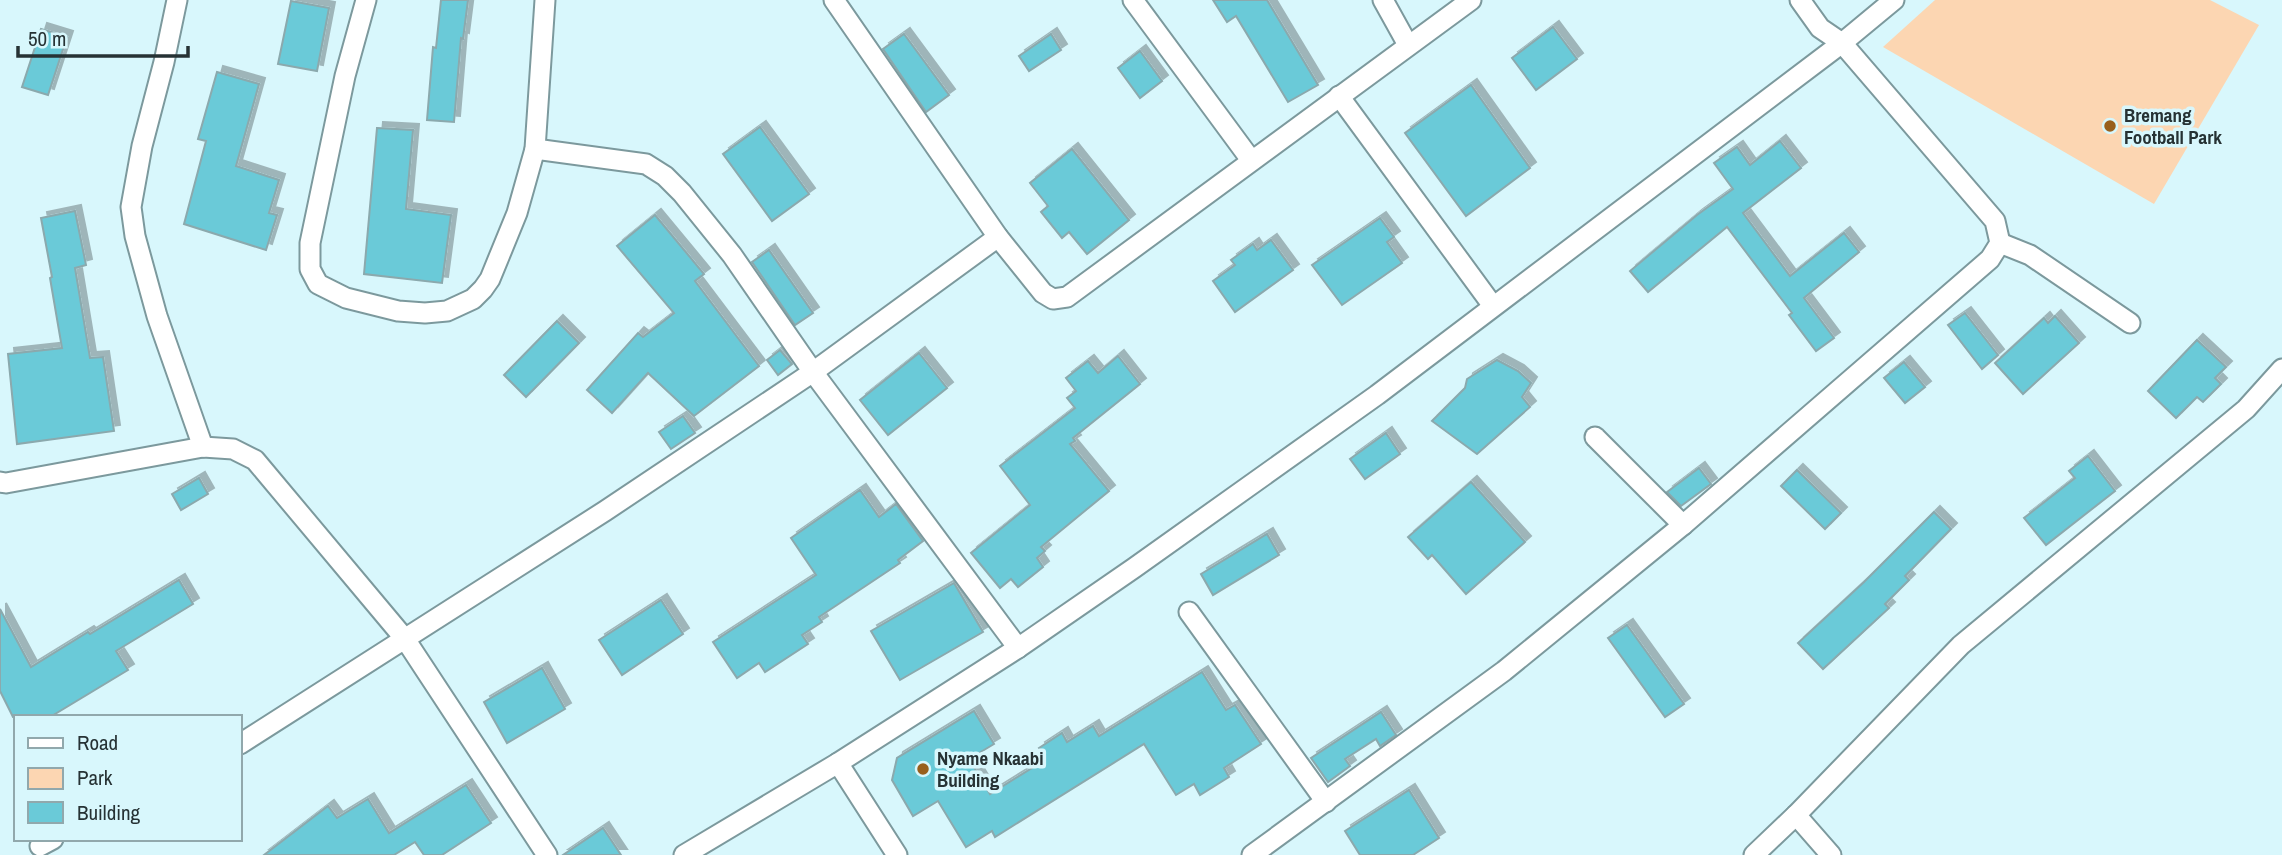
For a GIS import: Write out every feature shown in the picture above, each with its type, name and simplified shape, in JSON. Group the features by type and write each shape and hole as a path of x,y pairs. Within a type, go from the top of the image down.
{"street":[{"path":"177,0 142,146 131,206 135,236 157,317 203,447"},
{"path":"366,0 345,76 310,243 310,269 318,284 346,298 425,313 447,311 473,299 490,279 517,213 535,149 545,0"},
{"path":"834,0 998,237 1043,293 1053,299 1067,297 1471,0"},
{"path":"1133,0 1251,160"},
{"path":"1384,0 1408,45"},
{"path":"1252,855 1504,671 1683,524 1990,259 2000,243 1995,221 1842,43 1820,28 1800,0"},
{"path":"684,855 838,763 1018,648 1377,395 1842,43 1894,0"},
{"path":"1339,96 1493,306"},
{"path":"535,149 646,164 665,176 682,193 732,255 813,372 1018,648"},
{"path":"242,743 605,511 813,372 998,237"},
{"path":"2000,243 2030,255 2130,323"},
{"path":"1754,855 1796,816 1961,645 2246,409 2282,369"},
{"path":"1595,437 1683,524"},
{"path":"3,482 203,447 233,449 255,460 405,639 547,855"},
{"path":"1189,612 1326,802"},
{"path":"838,763 897,855"},
{"path":"1796,816 1831,855"}],"green space":[{"name":"Bremang Football Park","path":"1935,0 2210,0 2259,25 2154,204 1883,47"}],"building":[{"path":"441,0 468,0 463,39 461,38 454,122 427,120 433,47 436,48"},
{"path":"1213,0 1267,0 1318,85 1288,102 1236,16 1227,22"},
{"path":"291,1 329,8 317,71 278,64"},
{"path":"1553,27 1577,59 1536,90 1512,58"},
{"path":"41,29 67,37 48,95 22,87"},
{"path":"904,34 949,95 926,112 883,49"},
{"path":"1051,34 1061,50 1029,71 1019,56"},
{"path":"1140,51 1162,81 1140,98 1118,68"},
{"path":"217,72 259,84 236,166 279,180 269,213 277,215 266,250 184,224 206,141 198,139"},
{"path":"1471,85 1530,168 1466,216 1405,133"},
{"path":"760,127 809,194 772,221 723,154"},
{"path":"377,128 413,130 406,209 451,215 442,283 364,274"},
{"path":"1780,141 1801,168 1743,213 1790,276 1844,233 1859,252 1804,298 1834,338 1816,351 1789,315 1792,313 1727,227 1648,292 1630,271 1733,189 1714,163 1737,147 1750,165"},
{"path":"1072,149 1129,220 1087,254 1069,232 1062,238 1041,212 1048,206 1030,183"},
{"path":"75,211 86,265 75,268 90,358 103,357 114,431 17,444 8,354 62,348 41,218"},
{"path":"655,215 704,274 695,281 759,366 694,416 648,373 612,413 587,390 638,333 643,337 674,313 617,246"},
{"path":"1380,218 1394,237 1387,242 1402,263 1342,305 1312,265"},
{"path":"1271,240 1293,270 1235,312 1213,281 1235,265 1231,260 1253,244 1257,250"},
{"path":"769,250 813,313 795,325 752,262"},
{"path":"1965,313 1998,355 1982,369 1948,325"},
{"path":"2055,316 2079,343 2023,394 1995,363 2044,318 2048,323"},
{"path":"557,321 579,343 526,397 504,375"},
{"path":"2197,340 2226,367 2215,378 2221,384 2203,402 2197,397 2176,418 2148,391"},
{"path":"780,350 792,364 778,375 767,360"},
{"path":"919,353 947,388 888,435 860,400"},
{"path":"1118,356 1140,384 1073,438 1075,441 1070,444 1109,491 1041,547 1045,551 1037,558 1043,567 1018,587 1011,579 1000,588 971,553 1030,505 1000,466 1075,408 1067,398 1076,391 1066,378 1088,361 1098,373"},
{"path":"1497,360 1518,371 1531,383 1522,397 1530,407 1477,454 1432,421 1465,388 1467,379"},
{"path":"1904,362 1925,387 1905,403 1884,378"},
{"path":"683,416 695,433 671,449 659,432"},
{"path":"1386,433 1400,454 1365,479 1350,459"},
{"path":"2088,456 2115,491 2046,545 2024,518 2075,478 2069,471"},
{"path":"1699,468 1711,484 1681,506 1667,492"},
{"path":"1797,470 1841,513 1825,529 1781,486"},
{"path":"199,478 208,494 181,510 172,494"},
{"path":"1471,482 1525,542 1466,594 1432,555 1428,559 1408,537"},
{"path":"860,490 879,517 896,504 923,541 898,560 900,563 819,617 822,622 802,635 808,644 765,672 759,663 737,678 713,642 816,575 791,538"},
{"path":"1934,512 1951,529 1905,576 1909,580 1885,604 1889,608 1823,669 1798,643"},
{"path":"1267,534 1279,555 1213,595 1201,574"},
{"path":"179,580 193,604 116,651 128,670 53,715 13,717 0,691 0,609 31,667 88,632 90,634"},
{"path":"954,583 983,632 900,680 871,631"},
{"path":"661,600 683,634 622,675 599,640"},
{"path":"1627,625 1684,704 1665,717 1608,638"},
{"path":"542,668 565,709 507,743 484,702"},
{"path":"1202,672 1226,710 1235,705 1261,744 1224,768 1229,777 1200,795 1194,784 1176,795 1144,744 995,837 992,831 966,847 938,801 913,816 892,780 897,758 974,711 994,744 969,759 990,794 1032,768 1030,765 1044,756 1039,748 1062,733 1067,742 1093,726 1099,736"},
{"path":"1381,712 1396,735 1380,746 1376,739 1345,759 1350,766 1328,782 1311,758"},
{"path":"466,785 491,823 442,855 424,855 415,842 394,855 264,855 328,806 337,818 368,799 389,833"},
{"path":"1409,790 1439,838 1413,855 1360,855 1345,831"},
{"path":"603,828 621,855 563,855"}],"place":[{"name":"Bremang Football Park","path":"2110,126"},
{"name":"Nyame Nkaabi Building","path":"923,769"}]}
